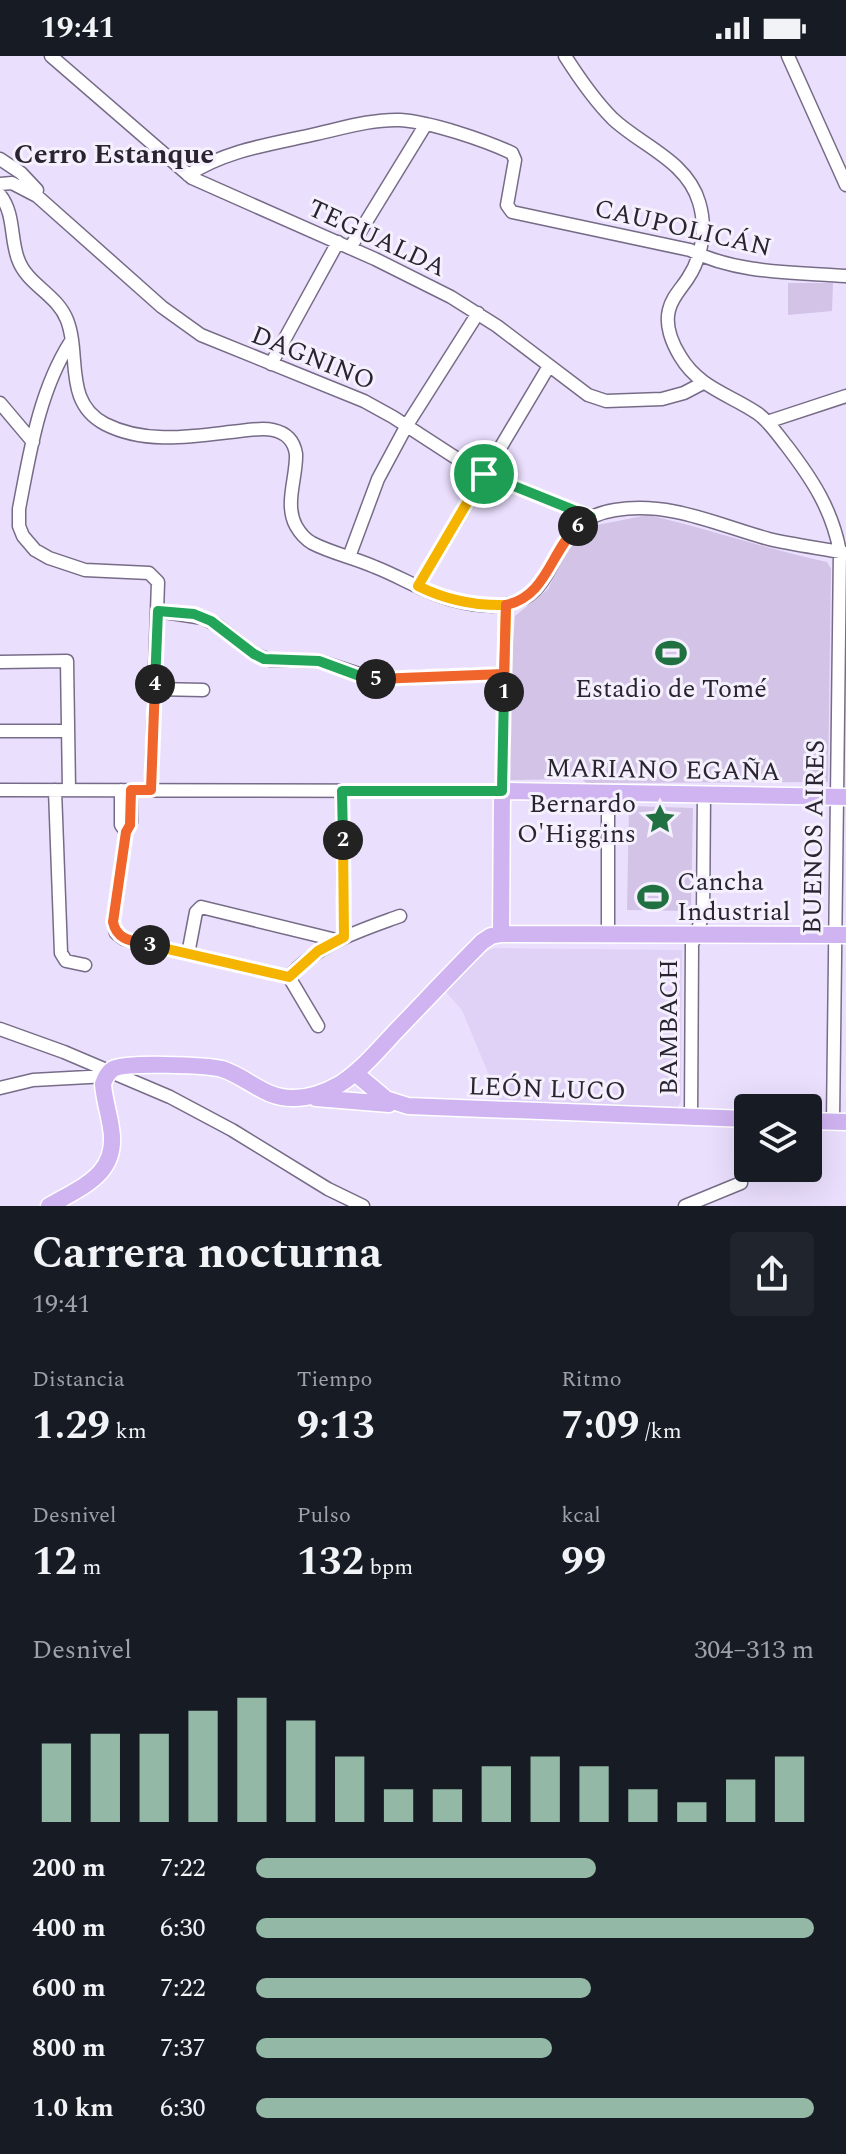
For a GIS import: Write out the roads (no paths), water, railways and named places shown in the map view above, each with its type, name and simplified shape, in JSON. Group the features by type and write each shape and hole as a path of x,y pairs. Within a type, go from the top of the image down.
{"main road":[{"name":"MARIANO EGAÑA","path":"502,791 842,797"},
{"path":"501,934 502,791"},
{"path":"307,1097 333,1088 355,1073 491,936 840,935"},
{"path":"49,1206 95,1177 110,1161 113,1142 103,1089 108,1074 119,1067 215,1068 231,1073 266,1094 285,1098 396,1104"},
{"name":"LEÓN LUCO","path":"355,1073 377,1094 396,1104 423,1108 734,1119"}],"street":[{"name":"TEGUALDA","path":"51,56 188,175 204,185 423,282 478,313 588,395 606,401 669,398 703,383"},
{"path":"565,56 610,115 669,160 687,178 697,195 702,237 699,255 675,296 668,317 671,336 679,354 703,383"},
{"path":"788,56 845,178"},
{"path":"188,175 228,155 364,123 400,120 426,124 344,245 271,364"},
{"name":"CAUPOLICÁN","path":"426,124 510,151 513,155 507,205 512,212 690,250 709,259 772,272 846,276"},
{"name":"DAGNINO","path":"0,159 28,180 44,201"},
{"name":"DAGNINO","path":"0,184 18,185 44,201 175,318 215,341 364,401 484,474 591,517"},
{"path":"0,195 9,210 21,267 63,311 69,325 78,392 90,412 104,423 131,433 164,438 268,429 288,436 296,454 291,501 294,523 302,535 313,543 442,597 468,603 506,605 526,598 537,589 568,536 591,517 621,509 681,512 767,538 843,553"},
{"path":"349,557 371,493 407,425 478,313"},
{"path":"71,341 50,381 18,515 21,531 32,546 49,558 73,568 149,573 156,578 159,586 151,790"},
{"path":"418,586 549,366"},
{"name":"BUENOS AIRES","path":"703,383 767,422 819,490 843,553 839,1122"},
{"path":"767,422 846,396"},
{"path":"0,403 33,442"},
{"path":"502,791 506,605"},
{"path":"158,611 194,614 211,621 254,654 270,660 319,661 357,675 380,679 504,674"},
{"path":"0,662 67,661 69,790"},
{"path":"155,689 203,690"},
{"path":"0,731 68,731"},
{"name":"MARIANO EGAÑA","path":"0,790 502,791"},
{"path":"55,790 61,953 66,961 85,965"},
{"path":"126,790 130,825 126,832 113,922 116,933 124,939 289,977 318,1026"},
{"path":"340,939 342,791"},
{"path":"608,792 608,934"},
{"name":"BAMBACH","path":"691,1118 692,945 703,915 704,794"},
{"path":"188,954 196,912 201,907 340,939"},
{"path":"289,977 308,958 340,939 400,916"},
{"path":"0,1029 64,1052 202,1113 304,1175 363,1206"},
{"path":"0,1088 33,1080 108,1074"},
{"path":"685,1206 741,1183"}],"place":[{"name":"Estadio de Tomé","path":"671,653"},
{"name":"Bernardo O'Higgins","path":"660,819"},
{"name":"Cancha Industrial","path":"653,897"}],"district":[{"name":"Cerro Estanque","path":"114,154"}]}
